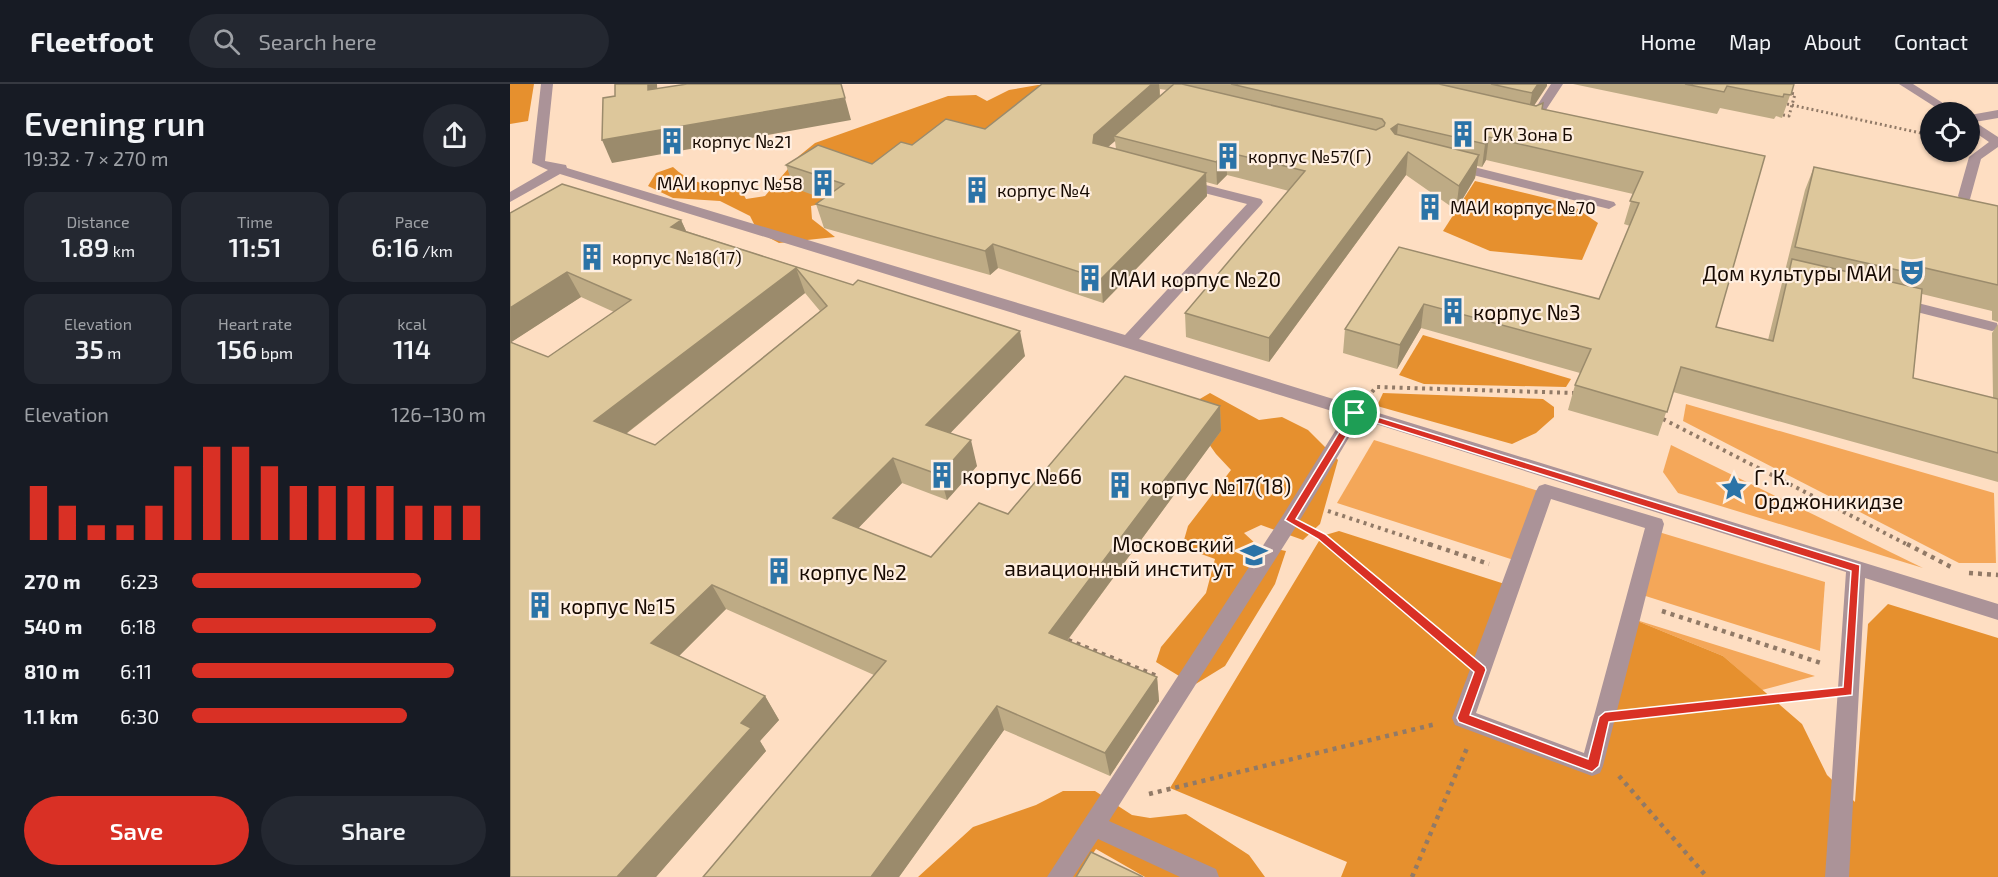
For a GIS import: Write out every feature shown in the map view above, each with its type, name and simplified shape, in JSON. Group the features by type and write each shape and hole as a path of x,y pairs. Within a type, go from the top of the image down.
{"street":[{"path":"548,84 538,163 561,168 1128,341 1998,612"},
{"path":"1520,119 1532,122 1557,84"},
{"path":"1905,84 1935,102"},
{"path":"1980,117 1998,114"},
{"path":"1965,196 1975,157 1997,142 1980,131"},
{"path":"1441,163 1609,205"},
{"path":"510,198 561,168"},
{"path":"1128,341 1256,202 1168,179"},
{"path":"1773,274 1819,285"},
{"path":"1888,301 1992,326"},
{"path":"1059,877 1290,520 1355,413"},
{"path":"1545,491 1654,524 1592,766 1470,721 1480,670 1516,573 1545,491"},
{"path":"1837,877 1856,568"},
{"path":"1093,825 1207,877"}],"path":[{"path":"1783,115 1789,116 1795,94 1790,93"},
{"path":"1787,104 1920,133"},
{"path":"1355,413 1376,387 1575,393"},
{"path":"1663,419 1960,572 1998,575"},
{"path":"1301,502 1516,573"},
{"path":"1290,520 1322,536 1480,670"},
{"path":"1634,602 1849,682"},
{"path":"1068,640 1183,687"},
{"path":"1605,717 1849,682"},
{"path":"1139,796 1470,721"},
{"path":"1412,877 1470,721"},
{"path":"1596,750 1707,877"}],"shaded area":[{"path":"510,84 534,84 528,121 510,124"},
{"path":"1038,85 1064,86 988,148 863,194 811,206 812,219 835,237 779,243 758,232 750,216 720,201 673,198 648,186 656,173 673,167 688,178 704,184 720,186 738,184 746,199 765,196 799,156 815,143 948,96 976,95 987,101 1009,90"},
{"path":"1475,181 1570,204 1598,223 1582,260 1490,251 1443,231"},
{"path":"1423,335 1571,379 1566,387 1424,384 1399,375"},
{"path":"1210,393 1259,420 1282,417 1308,430 1338,460 1320,524 1303,540 1261,525 1244,533 1257,545 1286,551 1275,584 1225,666 1194,685 1156,662 1161,647 1206,593 1215,559 1182,547 1188,526 1231,470 1216,454 1189,416 1193,403"},
{"path":"1383,393 1543,399 1554,407 1554,417 1536,433 1512,444 1377,406"},
{"path":"1686,404 1994,493 1996,563 1959,563 1683,421"},
{"path":"1374,440 1545,493 1520,562 1337,503"},
{"path":"1671,445 1923,568 1678,493 1663,472"},
{"path":"1652,530 1825,582 1820,651 1636,593"},
{"path":"1339,531 1511,586 1463,718 1592,766 1630,618 1723,656 1802,724 1827,775 1855,802 1868,624 1888,604 1998,638 1998,877 1341,877 1347,862 1170,788 1322,536"},
{"path":"1630,618 1815,676 1762,690 1723,656"},
{"path":"1063,791 1095,791 1132,815 1150,818 1186,814 1249,855 1265,877 1145,877 1096,849 1077,877 918,877 973,827 1036,805"}],"building":[{"path":"615,84 648,84 648,90 687,84 841,84 845,98 602,140 603,98 615,96"},
{"path":"1042,84 1152,84 1094,135 1093,143 1206,173 1101,279 993,244 985,251 816,204 844,184 786,165 818,145 872,164 901,142 912,145 946,119 985,129"},
{"path":"1174,84 1376,130 1384,126 1382,119 1231,84 1439,84 1536,106 1543,103 1542,109 1765,156 1716,327 1773,341 1792,259 1922,289 1913,378 1998,399 1998,453 1681,367 1667,412 1575,385 1591,349 1424,304 1400,345 1345,329 1399,247 1599,299 1639,203 1630,201 1643,172 1489,137 1485,144 1398,124 1391,129 1395,134 1479,155 1459,186 1408,152 1269,338 1185,313 1305,171 1226,152 1216,162 1114,136"},
{"path":"1491,84 1538,84 1532,93"},
{"path":"1685,84 1794,84 1791,95 1784,94 1783,97 1727,86 1724,92"},
{"path":"1814,167 1998,206 1998,285 1925,268 1924,276 1795,247"},
{"path":"562,184 681,220 671,227 853,285 858,280 1020,331 926,425 971,440 940,475 893,458 833,518 931,557 979,503 1008,514 1125,376 1220,406 1049,633 1157,677 1105,753 997,706 871,877 703,877 886,661 712,585 651,643 765,696 741,723 751,728 617,877 510,877 510,342 548,357 631,300 567,272 510,308 510,213","holes":["796,268 827,306 655,445 594,421"]},
{"path":"1091,852 1143,877 1076,877"}],"place":[{"name":"ГУК Зона Б","path":"1463,134"},
{"name":"корпус №21","path":"672,141"},
{"name":"корпус №57(Г)","path":"1228,156"},
{"name":"МАИ корпус №58","path":"823,183"},
{"name":"корпус №4","path":"977,190"},
{"name":"МАИ корпус №70","path":"1430,207"},
{"name":"корпус №18(17)","path":"592,257"},
{"name":"Дом культуры МАИ","path":"1912,272"},
{"name":"МАИ корпус №20","path":"1090,278"},
{"name":"корпус №3","path":"1453,311"},
{"name":"корпус №66","path":"942,475"},
{"name":"корпус №17(18)","path":"1120,485"},
{"name":"Г. К. Орджоникидзе","path":"1734,488"},
{"name":"Московский авиационный институт","path":"1254,555"},
{"name":"корпус №2","path":"779,571"},
{"name":"корпус №15","path":"540,605"}],"route":[{"path":"1355,413 1856,568 1848,691 1605,717 1592,766 1463,718 1480,670 1322,536 1290,520 1355,413"}]}
